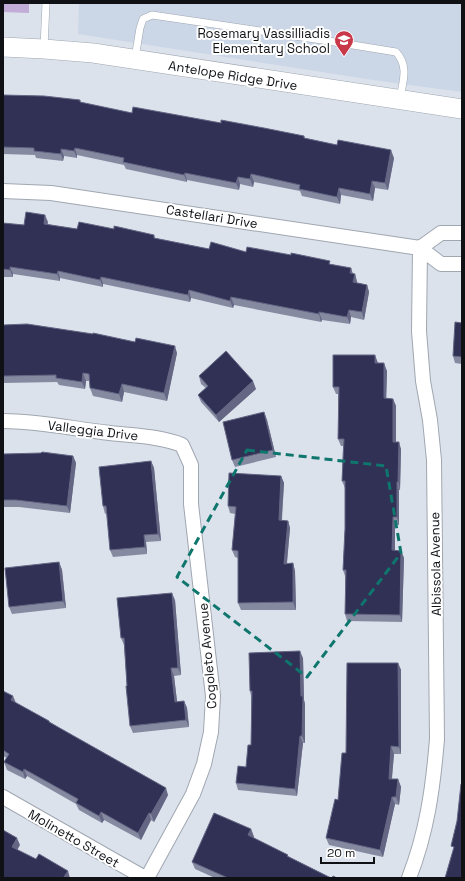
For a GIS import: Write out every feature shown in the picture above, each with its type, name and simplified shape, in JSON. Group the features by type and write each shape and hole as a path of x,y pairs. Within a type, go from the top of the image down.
{"street":[{"name":"Antelope Ridge Drive","path":"3,47 70,50 462,109"},
{"name":"Castellari Drive","path":"3,192 51,193 420,248 441,264 462,264"},
{"path":"420,248 441,233 462,233"},
{"name":"Albissola Avenue","path":"409,878 418,856 427,819 434,778 437,739 434,460 430,420 423,381 419,331 420,248"},
{"name":"Valleggia Drive","path":"3,421 22,421 168,440 182,445"},
{"name":"Cogoleto Avenue","path":"146,878 193,794 204,764 211,732 213,696 191,504 191,465 182,445"},
{"name":"Molinetto Street","path":"3,797 146,878"}],"lane":[{"path":"44,49 46,3"},
{"path":"134,60 143,19 152,15 322,40 396,52 402,59 405,69 400,100"}],"highlighted area":[{"path":"247,450 386,466 401,553 307,677 177,577"}],"shaded area":[{"path":"3,3 29,3 29,13 3,12"},
{"name":"Rosemary Vassilliadis Elementary School","path":"79,3 462,3 462,92 373,80 78,34"}],"building":[{"path":"3,95 44,96 80,100 80,102 132,113 133,107 221,123 221,120 264,128 304,136 304,138 337,145 338,140 391,150 385,183 372,181 370,194 339,188 337,197 299,189 300,185 251,174 250,179 238,177 236,183 185,173 184,175 123,162 124,158 75,148 74,151 61,149 61,154 34,151 34,148 3,147"},
{"path":"26,212 45,215 44,224 77,229 79,222 114,229 114,226 154,235 154,238 209,249 211,242 246,252 247,247 291,255 291,253 330,261 329,264 351,268 350,273 355,274 353,282 367,285 362,312 349,310 347,317 319,312 319,314 231,297 230,301 189,290 188,295 101,277 100,280 58,271 57,274 10,267 10,270 3,269 3,223 24,225"},
{"path":"455,322 462,323 462,357 453,356"},
{"path":"27,324 93,333 135,342 136,338 175,346 164,393 122,384 119,394 90,388 89,374 83,373 82,382 56,378 56,375 3,376 3,325"},
{"path":"226,351 253,381 216,415 198,395 208,386 199,376"},
{"path":"333,355 375,355 375,363 384,363 384,398 393,399 393,442 399,442 397,517 393,517 392,550 401,551 400,615 345,614 346,570 343,570 345,481 342,481 344,439 338,439 339,387 333,387"},
{"path":"264,412 273,450 232,460 223,422"},
{"path":"42,452 73,456 67,506 16,500 3,500 3,454"},
{"path":"151,461 158,534 144,535 145,547 110,550 106,506 103,506 99,467"},
{"path":"229,473 281,476 279,520 288,521 284,564 293,563 293,602 238,603 238,551 232,550 236,507 228,506"},
{"path":"59,562 63,601 9,607 5,568"},
{"path":"172,593 178,668 171,668 175,702 184,701 186,720 130,726 126,686 124,638 121,638 117,598"},
{"path":"300,651 301,696 303,696 302,736 300,736 295,789 236,783 238,766 246,767 248,745 251,745 252,691 250,691 249,653"},
{"path":"347,663 398,663 399,747 391,746 389,779 398,779 396,797 392,797 380,850 326,838 335,799 338,800 342,753 346,753"},
{"path":"3,691 13,696 11,700 166,788 151,814 149,813 138,833 101,812 99,816 76,803 78,799 24,769 23,772 4,762 9,754 3,750"},
{"path":"461,784 462,878 445,878 454,847 451,846 457,821"},
{"path":"214,813 251,829 248,835 331,878 228,878 192,862"},
{"path":"3,830 17,838 12,847 36,859 39,854 68,871 64,877 65,878 3,878"}],"place":[{"name":"Rosemary Vassilliadis Elementary School","path":"344,57"}]}
